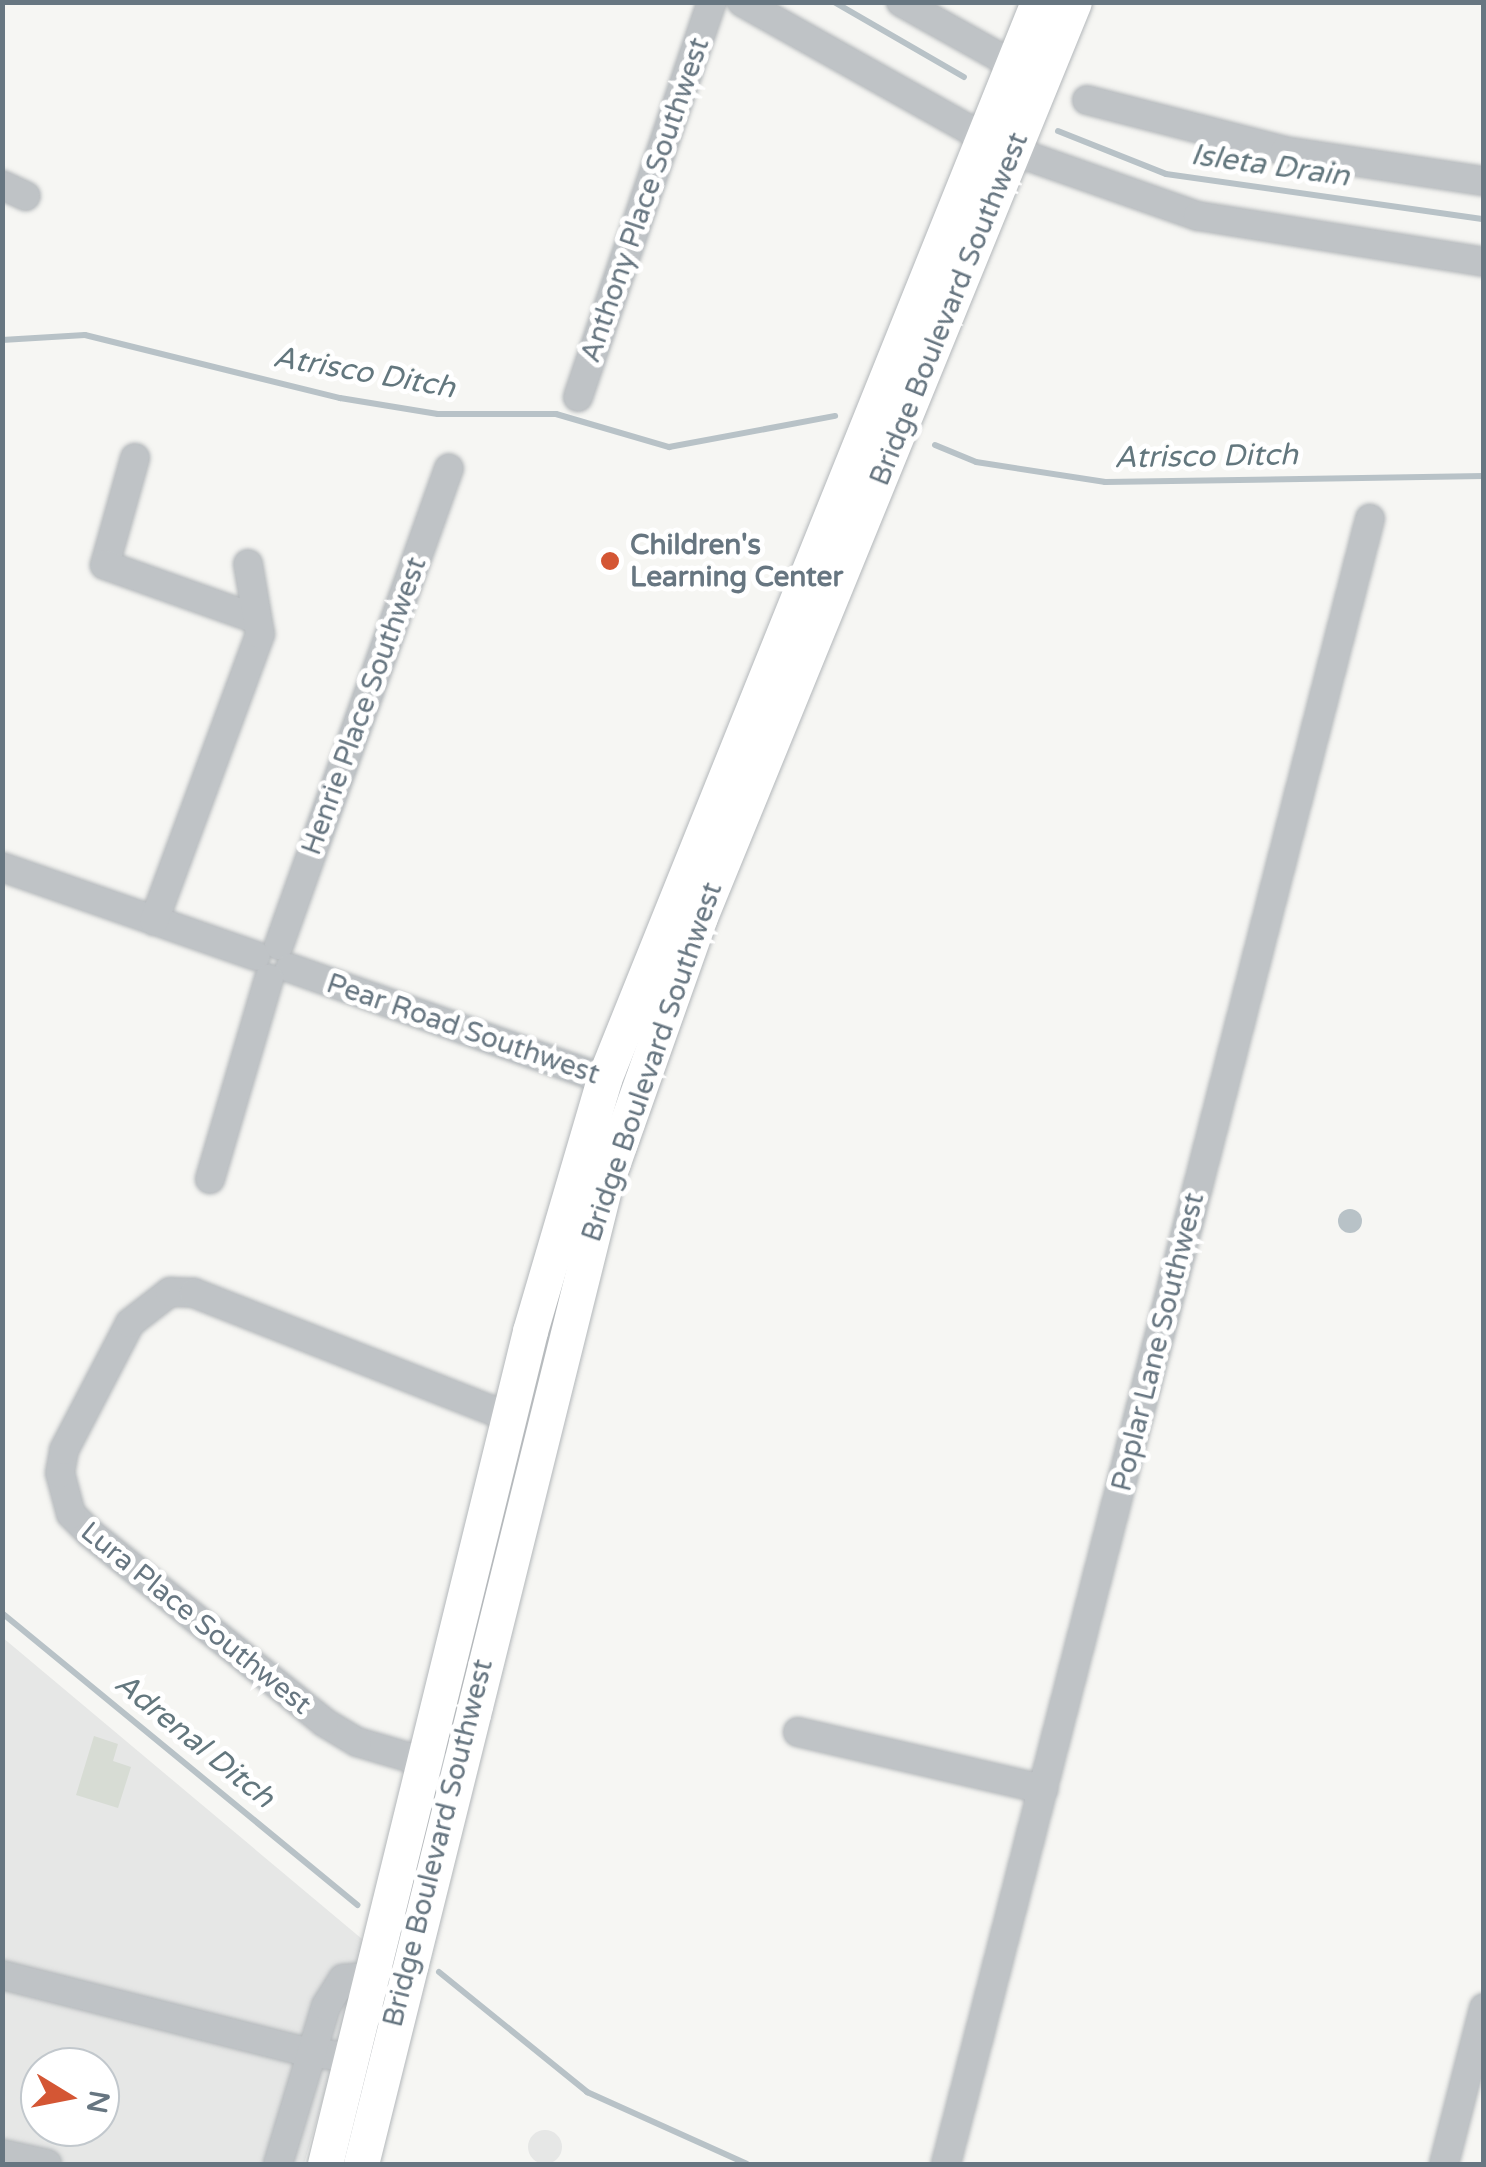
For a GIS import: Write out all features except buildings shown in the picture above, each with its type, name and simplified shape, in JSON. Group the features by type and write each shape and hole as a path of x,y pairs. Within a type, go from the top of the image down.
{"main road":[{"name":"Bridge Boulevard Southwest","path":"998,144 1012,64 1038,2"},
{"name":"Bridge Boulevard Southwest","path":"439,1766 509,1417 620,1085 998,144 1074,2"},
{"name":"Bridge Boulevard Southwest","path":"361,2164 387,1980 439,1766 565,1324 620,1085"},
{"name":"Bridge Boulevard Southwest","path":"325,2164 351,2056 387,1980"}],"street":[{"name":"Anthony Place Southwest","path":"578,397 712,2"},
{"path":"742,2 998,144 1198,216 1484,262"},
{"path":"901,2 1012,64"},
{"path":"1087,100 1285,151 1484,181"},
{"path":"135,458 105,566 258,619"},
{"name":"Henrie Place Southwest","path":"210,1179 273,962 449,468"},
{"name":"Poplar Lane Southwest","path":"946,2164 1370,519"},
{"path":"154,920 260,634 248,564"},
{"name":"Pear Road Southwest","path":"2,867 620,1085"},
{"name":"Lura Place Southwest","path":"439,1766 338,1732 90,1533 63,1495 64,1450 130,1323 170,1292 194,1293 509,1417"},
{"path":"798,1732 1043,1789"},
{"path":"2,1975 311,2053 351,2056"},
{"path":"278,2164 326,2006 344,1979 387,1980"},
{"path":"1444,2164 1484,2008"},
{"path":"2,2154 47,2164"}],"shaded area":[{"path":"1350,1209 1359,1212 1359,1230 1350,1233 1341,1230 1338,1221 1341,1212"},
{"path":"2,1637 368,1944 304,2164 3,2164"},
{"path":"94,1736 118,1744 113,1761 131,1767 118,1808 76,1795"},
{"path":"545,2130 557,2135 562,2147 557,2159 545,2164 533,2159 528,2147 533,2135"}],"waterway":[{"name":"Isleta Drain","path":"834,2 964,77"},
{"name":"Isleta Drain","path":"1058,131 1166,174 1484,219"},
{"name":"Atrisco Ditch","path":"2,340 85,335 340,398 438,414 556,414 669,447 835,416"},
{"name":"Atrisco Ditch","path":"935,445 976,462 1105,482 1484,476"},
{"name":"Adrenal Ditch","path":"2,1613 358,1905"},
{"name":"Adrenal Ditch","path":"439,1972 587,2092 747,2164"}],"place":[{"name":"Children's Learning Center","path":"610,561"}]}
